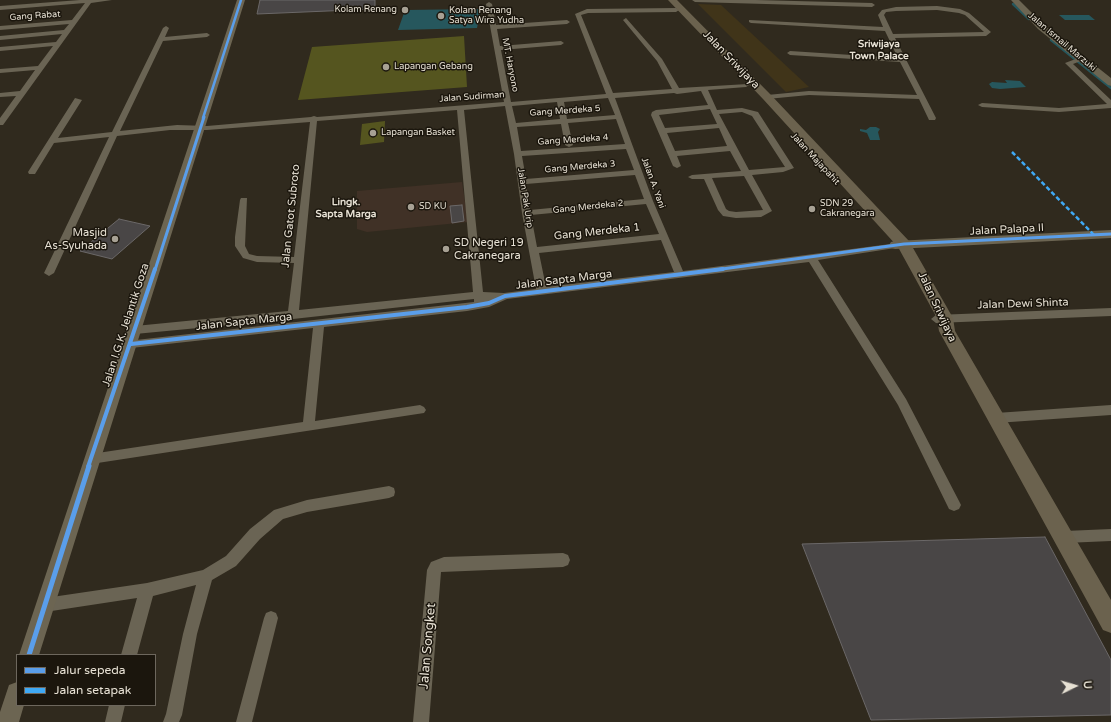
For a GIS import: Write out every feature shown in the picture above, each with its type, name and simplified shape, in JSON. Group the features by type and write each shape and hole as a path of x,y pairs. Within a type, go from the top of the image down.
{"main road":[{"name":"Jalan Majapahit","path":"665,0 674,5 713,46 746,86 900,244 943,322"},
{"name":"Jalan Sriwijaya","path":"713,46 768,97 900,244"},
{"name":"Jalan Sriwijaya","path":"943,322 996,418 1065,537 1111,622"}],"street":[{"path":"0,8 109,0"},
{"name":"Jalan I.G.K. Jelantik Goza","path":"29,654 91,459 133,337 241,0"},
{"path":"695,0 862,2 872,5"},
{"name":"Jalan Ismail Marzuki","path":"1015,0 1076,60 1111,83"},
{"path":"0,123 72,22 89,1"},
{"name":"MT. Haryono","path":"489,4 509,105"},
{"name":"Jalan A. Yani","path":"674,5 587,11 578,14 619,117 663,237 680,274"},
{"path":"891,36 986,34 988,32 967,14 937,8 896,9 884,11 881,15 920,98 932,118"},
{"path":"626,20 660,60 677,92"},
{"path":"751,21 887,29"},
{"name":"Gang Rabat","path":"0,28 72,22"},
{"path":"493,27 567,22"},
{"path":"49,273 166,28"},
{"path":"0,38 66,32"},
{"path":"161,39 207,35"},
{"path":"498,48 561,43"},
{"path":"0,49 57,44"},
{"path":"790,53 903,60"},
{"path":"1076,60 1068,63 1111,105"},
{"path":"0,71 39,68"},
{"name":"Jalan Sudirman","path":"51,141 200,125 509,105 746,86"},
{"path":"704,90 732,148 768,209 766,212 736,215 726,214 722,210 707,176"},
{"path":"0,95 21,93"},
{"path":"768,97 813,93 920,98"},
{"path":"32,172 78,100"},
{"path":"560,101 566,122 569,145"},
{"name":"Jalan Pak Urip","path":"509,105 518,154 526,213 542,292"},
{"path":"982,105 1059,110 1111,105"},
{"path":"133,337 215,323 478,300 460,108"},
{"path":"677,166 655,115 656,112 713,110 742,110 753,112 790,168 783,170 692,177"},
{"name":"Gang Merdeka 5","path":"513,125 619,117"},
{"name":"Jalan Gatot Subroto","path":"293,315 314,118"},
{"path":"662,131 721,126"},
{"name":"Gang Merdeka 4","path":"518,154 629,146"},
{"path":"672,154 732,148"},
{"name":"Gang Merdeka 3","path":"522,182 639,172"},
{"path":"244,200 240,246 246,256 257,259 299,260"},
{"name":"Gang Merdeka 2","path":"526,213 649,200"},
{"name":"Jalan Palapa II","path":"900,244 1111,234"},
{"name":"Gang Merdeka 1","path":"534,250 663,237"},
{"name":"Jalan Sapta Marga","path":"133,337 211,334 319,324 505,296 812,258 900,244"},
{"path":"812,258 902,402 954,505"},
{"name":"Jalan Dewi Shinta","path":"943,322 1111,312"},
{"path":"211,334 215,323"},
{"path":"308,427 319,324"},
{"path":"91,459 420,410"},
{"path":"996,418 1111,410"},
{"path":"45,605 104,595 147,590 206,576 231,561 255,534 279,514 307,506 389,492"},
{"path":"1065,537 1111,535"},
{"name":"Jalan Songket","path":"421,722 434,570 439,565 444,564 563,560"},
{"path":"171,722 174,715 190,634 206,576"},
{"path":"130,654 147,590"},
{"path":"244,722 271,618"},
{"path":"8,722 16,696"},
{"path":"113,722 117,706"}],"shaded area":[{"path":"698,4 721,5 809,87 786,92"},
{"name":"Lapangan Gebang","path":"464,36 467,87 298,100 312,47"},
{"name":"Lapangan Basket","path":"385,121 384,142 360,145 362,124"},
{"name":"SD KU","path":"462,182 468,222 367,232 357,229 357,191"}],"water":[{"name":"Kolam Renang Satya Wira Yudha","path":"481,9 477,28 398,30 405,10"},
{"path":"1059,15 1089,15 1095,20 1065,20"},
{"path":"1005,80 1020,81 1026,87 1000,89 992,88 989,84 992,82 1007,83"},
{"path":"870,127 880,129 878,132 880,140 870,140 867,133 860,131 860,129 866,130"}],"building":[{"path":"260,0 375,0 375,9 257,14"},
{"path":"462,205 464,221 452,223 450,206"},
{"name":"Masjid As-Syuhada","path":"119,219 150,226 112,259 80,251"},
{"path":"1045,537 1111,660 1111,715 871,720 802,544"}],"waterway":[{"path":"1013,4 1029,19"},
{"path":"1051,40 1111,88"}],"marked path":[{"path":"1012,152 1094,235"}],"cycle path":[{"path":"29,654 91,459 131,344 241,0"},
{"path":"131,344 467,307 489,303 505,296 812,258 904,244 1111,234"}],"place":[{"name":"Kolam Renang","path":"405,10"},
{"name":"Kolam Renang Satya Wira Yudha","path":"441,16"},
{"name":"Lapangan Gebang","path":"386,67"},
{"name":"Lapangan Basket","path":"373,133"},
{"name":"SD KU","path":"411,207"},
{"name":"SDN 29 Cakranegara","path":"812,209"},
{"name":"Masjid As-Syuhada","path":"115,239"},
{"name":"SD Negeri 19 Cakranegara","path":"446,249"}],"district":[{"name":"Sriwijaya Town Palace","path":"879,50"},
{"name":"Lingk. Sapta Marga","path":"346,208"}]}
